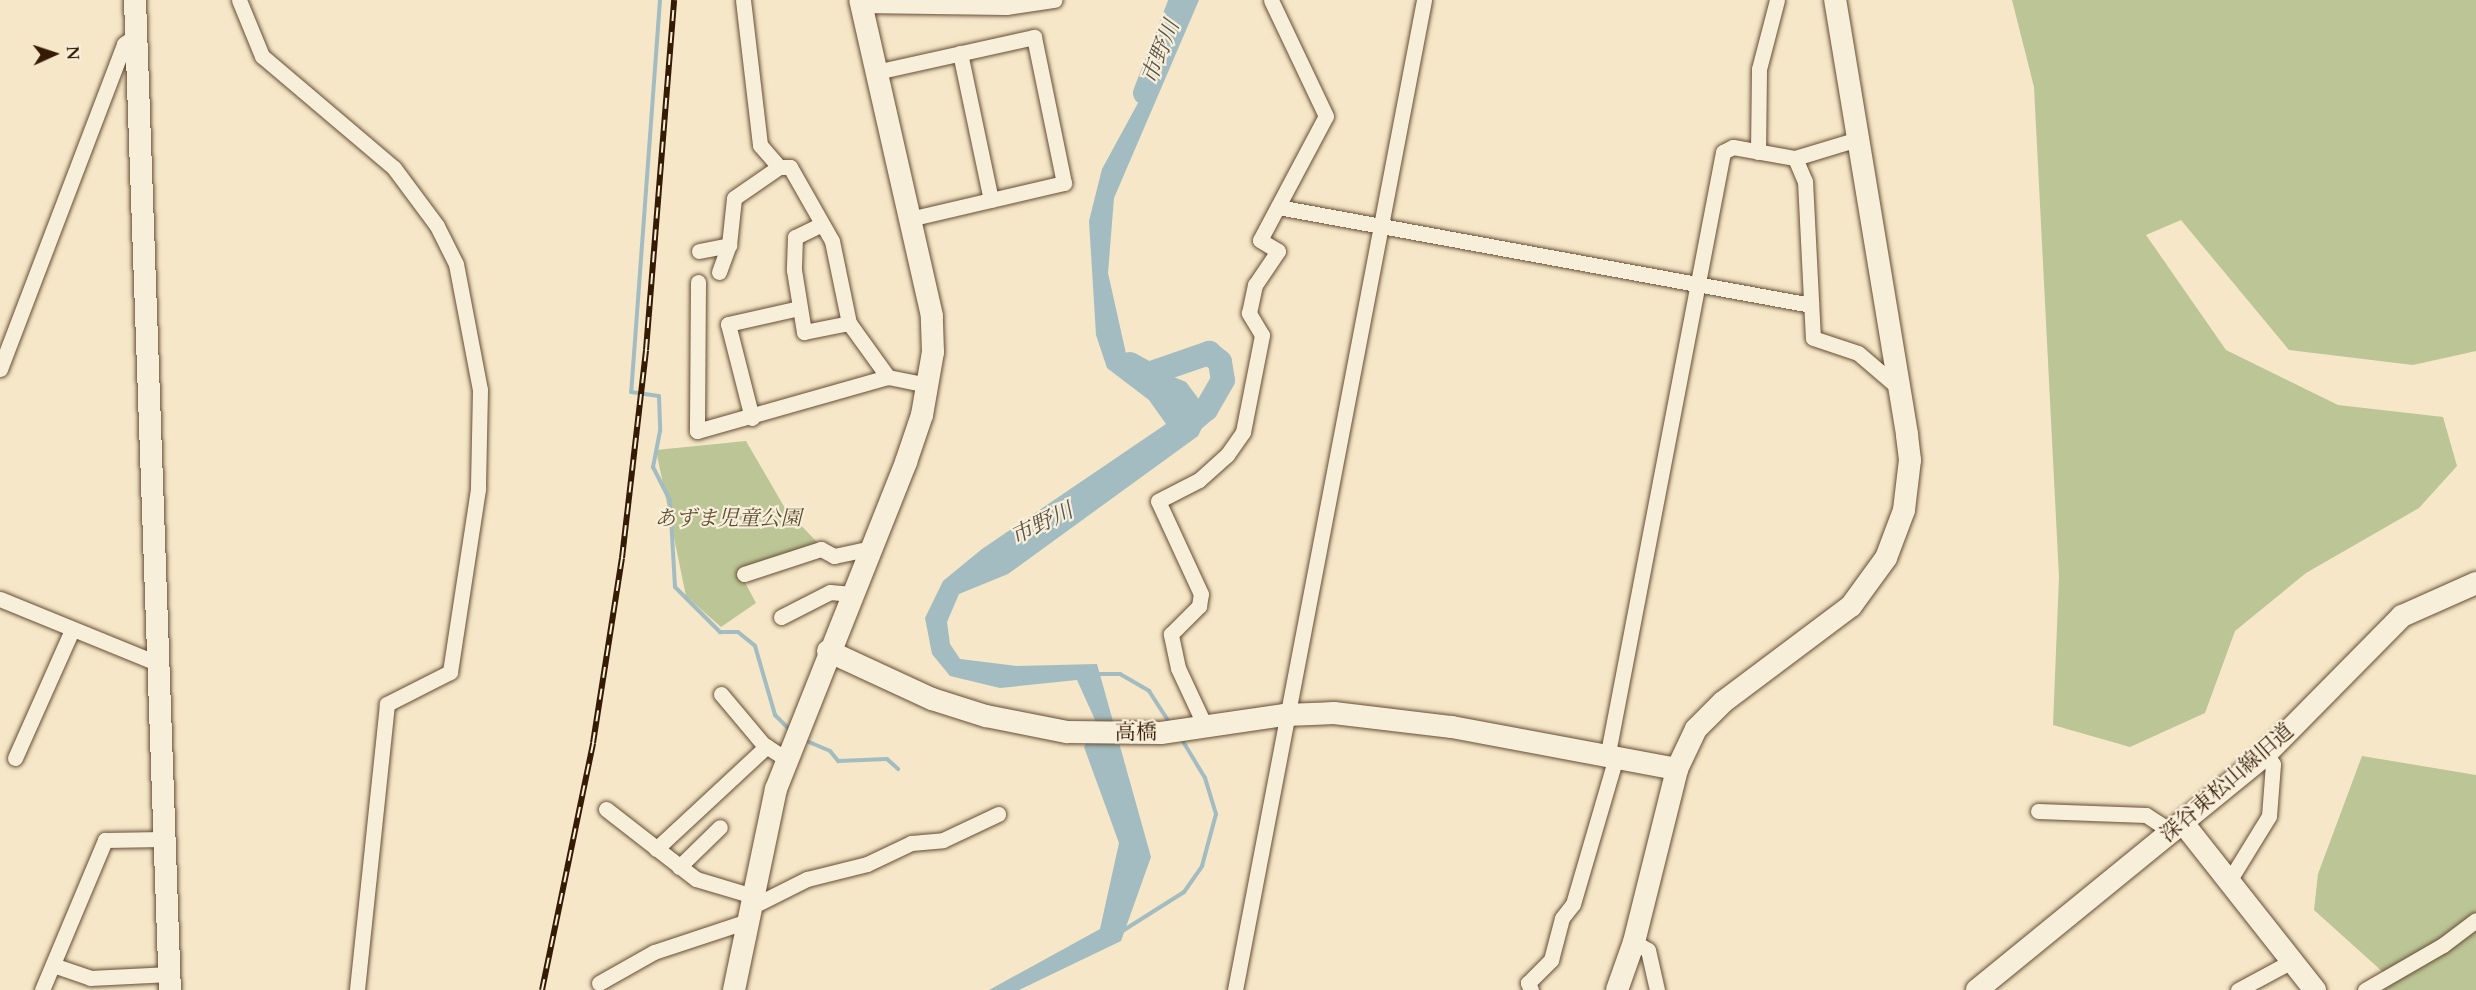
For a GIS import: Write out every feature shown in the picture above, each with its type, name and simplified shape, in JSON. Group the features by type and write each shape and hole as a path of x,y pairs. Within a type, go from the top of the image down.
{"street":[{"path":"53,965 91,984 170,982 163,839 138,34 135,0"},
{"path":"239,0 262,56 394,168 437,226 456,264 480,390 478,489 450,672 387,704 357,990"},
{"path":"743,0 760,145 779,167"},
{"path":"735,990 765,829 786,759 906,462 928,385 932,316 860,2 916,2 1006,7 1054,0"},
{"path":"1205,726 1178,668 1171,634 1199,606 1201,594 1158,501 1199,480 1227,456 1243,432 1262,335 1249,313 1253,295 1278,251 1260,240 1326,116 1305,63 1286,38 1271,0"},
{"path":"1235,990 1285,715 1424,0"},
{"path":"1758,152 1759,69 1777,0"},
{"path":"1617,990 1634,942 1677,769 1696,729 1723,702 1851,606 1886,558 1908,486 1910,460 1900,389 1835,0"},
{"path":"0,369 124,44 138,34"},
{"path":"876,72 1034,37 1064,183 909,219"},
{"path":"960,53 991,200"},
{"path":"1531,990 1528,983 1551,960 1562,918 1573,904 1611,759 1723,152 1733,147 1795,158 1858,139"},
{"path":"1795,158 1805,181 1814,339 1858,353 1900,389"},
{"path":"719,272 729,245 734,198 779,167 790,167 820,225 832,241 841,269 849,323 888,377"},
{"path":"1278,207 1381,223 1811,305"},
{"path":"820,225 795,237 799,308 804,332 849,323"},
{"path":"699,251 729,245"},
{"path":"698,282 696,431 752,418 888,377 928,385"},
{"path":"752,418 728,324 799,308"},
{"path":"744,574 821,549 834,556 871,548"},
{"name":"深谷東松山線旧道","path":"1977,990 2266,754 2402,616 2476,583"},
{"path":"781,617 830,592 852,594"},
{"path":"0,599 159,664"},
{"path":"15,758 72,630"},
{"name":"高橋","path":"828,651 932,699 986,716 1067,732 1161,733 1285,715 1385,718 1677,769"},
{"path":"721,694 767,746 786,759"},
{"path":"656,849 767,746"},
{"path":"2229,881 2269,816 2272,764 2266,754"},
{"path":"606,809 696,879 751,908"},
{"path":"2038,812 2146,814 2177,827 2229,881 2315,990"},
{"path":"599,983 654,952 751,908 807,879 867,864 911,843 943,840 998,814"},
{"path":"679,867 720,827"},
{"path":"42,990 105,840 163,839"},
{"path":"2365,990 2443,945 2476,920"},
{"path":"1634,942 1648,950 1657,990"},
{"path":"2238,990 2292,961"}],"green space":[{"path":"2012,0 2476,0 2476,351 2413,365 2289,350 2181,220 2146,235 2226,350 2338,405 2443,417 2457,466 2419,508 2306,573 2235,631 2205,713 2130,747 2053,725 2059,577 2034,87"},
{"name":"あずま児童公園","path":"746,441 786,510 818,543 740,573 756,603 721,627 686,596 656,450"},
{"path":"2362,756 2476,775 2476,990 2382,990 2394,982 2314,910 2318,874"}],"water":[{"path":"1177,0 1199,0 1114,198 1108,273 1127,358 1186,382 1209,413 1198,436 1008,574 959,594 947,622 950,644 960,659 1017,666 1097,664 1151,857 1121,941 1019,990 989,990 1100,929 1119,843 1084,747 1096,722 1077,680 1000,688 950,676 932,654 925,618 943,581 982,549 1166,424 1149,400 1107,368 1096,335 1089,221 1102,169 1168,48"}],"waterway":[{"path":"660,0 631,392 659,396 660,431 653,467 670,500 675,587 720,632 738,632 755,646 775,715 788,728"},
{"name":"市野川","path":"1145,93 1181,0"},
{"name":"市野川","path":"1130,364 1148,374 1209,353 1220,362 1223,380 1206,409 1182,430"},
{"path":"1096,674 1120,674 1149,691 1171,725"},
{"path":"1124,930 1184,892 1202,866 1216,814 1205,778 1181,738"},
{"path":"809,742 830,751 838,761 887,759 898,769"}],"railway":[{"path":"542,990 593,743 622,558 646,350 674,0"}]}
